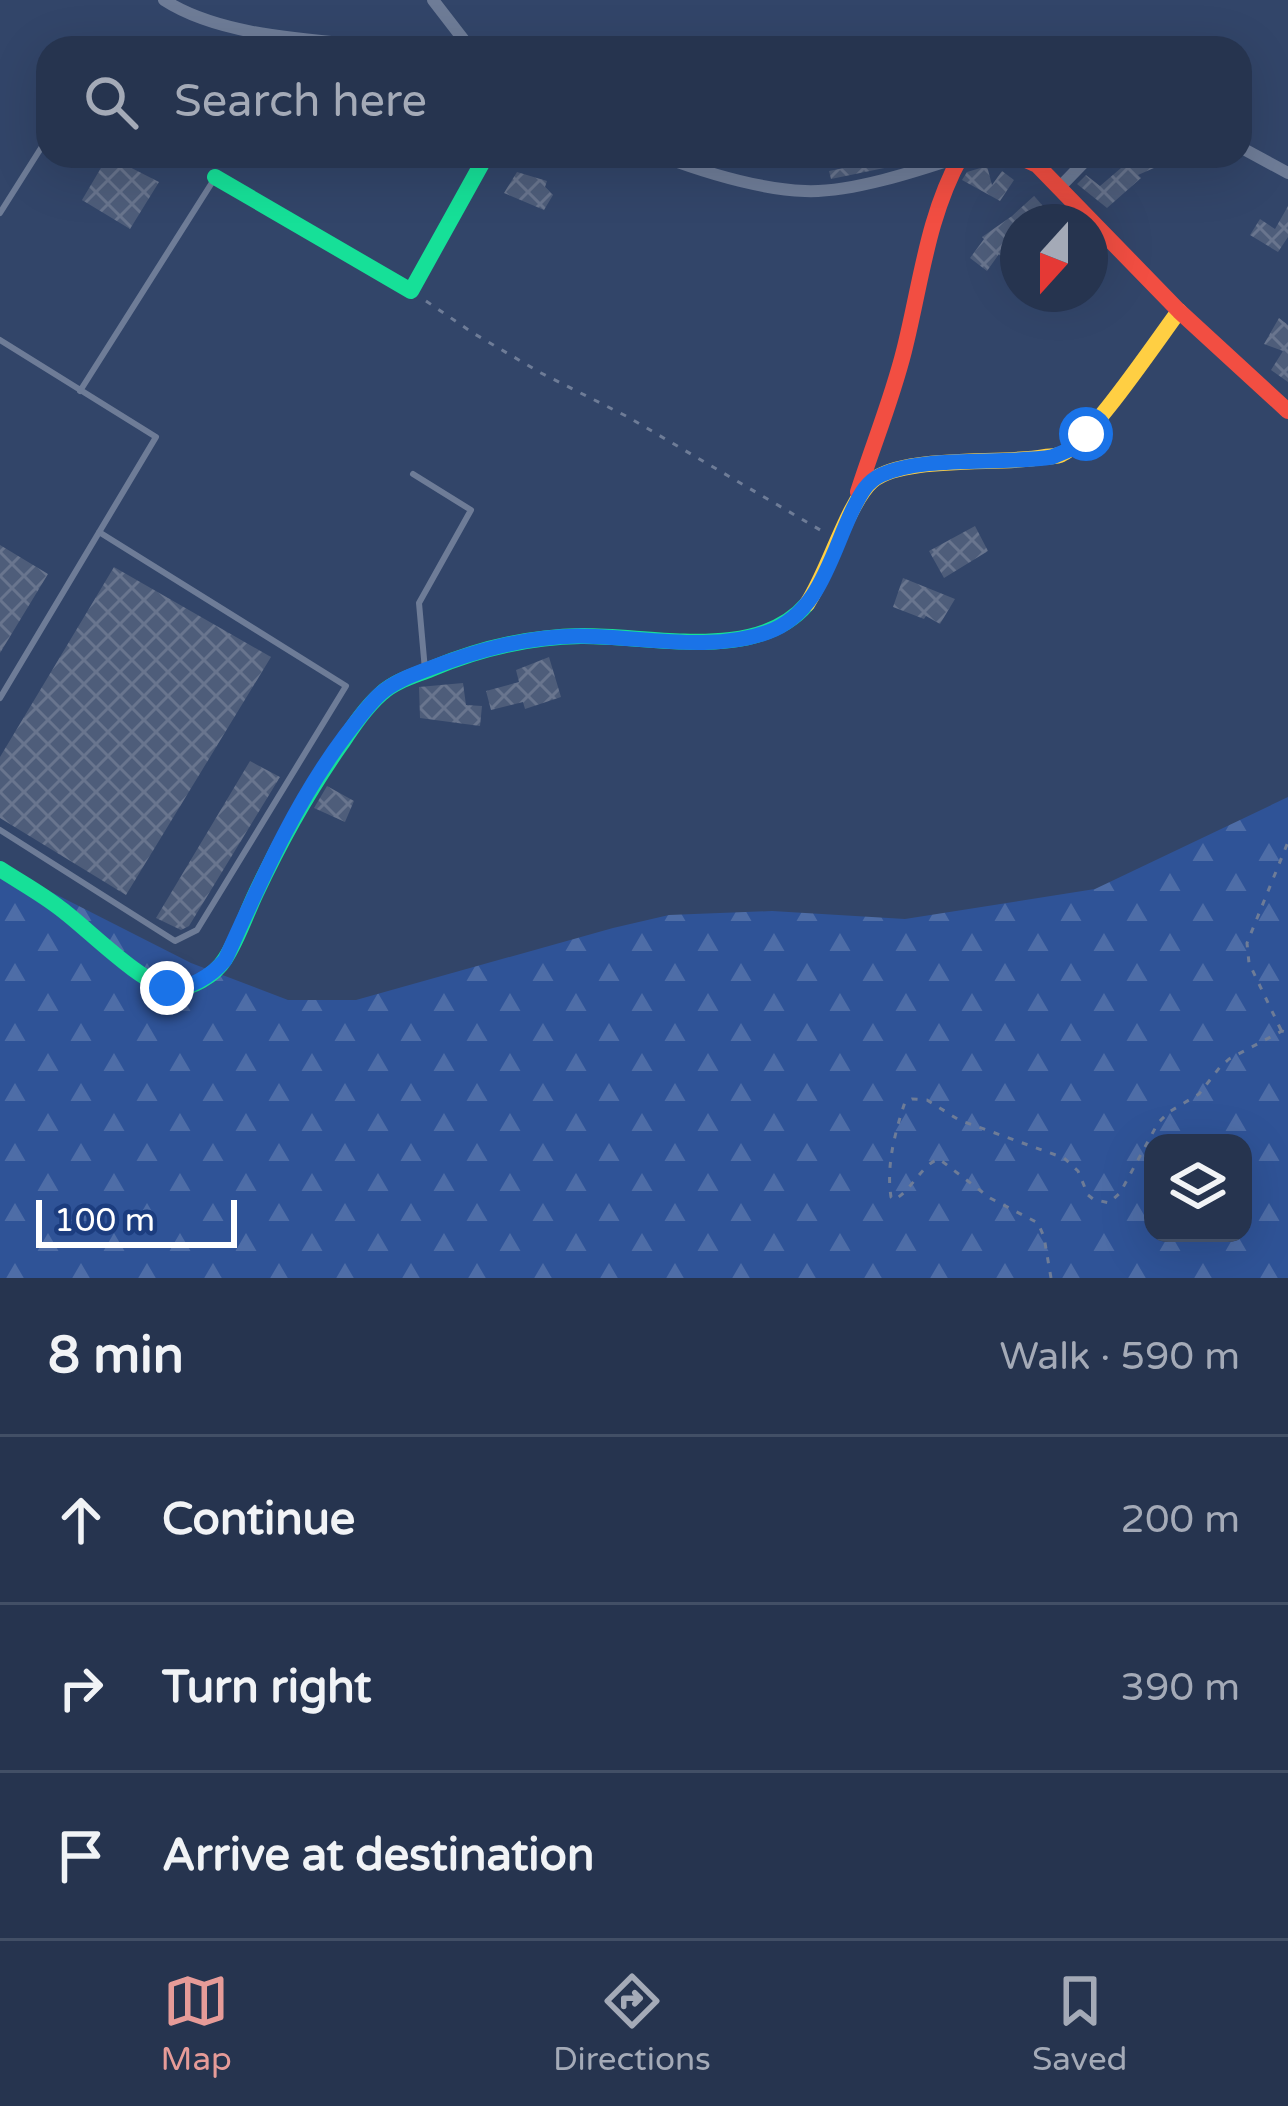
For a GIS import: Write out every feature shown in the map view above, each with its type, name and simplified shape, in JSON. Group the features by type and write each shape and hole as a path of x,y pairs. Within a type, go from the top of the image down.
{"street":[{"path":"164,0 222,26 300,36"},
{"path":"433,0 461,36"},
{"path":"1252,154 1288,173"},
{"path":"215,177 411,291 479,168"},
{"path":"698,168 804,191 925,168"},
{"path":"850,516 904,350 929,231 955,168"},
{"path":"1040,168 1179,311 1288,411"},
{"path":"1059,188 1078,168"},
{"path":"0,869 59,907 155,983 175,989 197,982 225,960 278,846 334,750 392,685 488,647 539,639 730,641 772,631 805,608 818,588 868,483 894,470 929,464 1040,459 1071,449 1179,311"}],"lane":[{"path":"0,213 36,156"},
{"path":"80,391 215,177"},
{"path":"0,340 156,437 0,698"},
{"path":"413,474 471,510 419,603 425,670"},
{"path":"0,830 175,941 197,930 346,686 99,532"}],"path":[{"path":"411,291 490,343 628,417 839,541"},
{"path":"1051,1278 1038,1222 990,1198 939,1159 931,1161 902,1196 891,1197 891,1155 905,1102 927,1100 959,1120 1064,1158 1078,1172 1088,1195 1109,1203 1120,1193 1158,1123 1174,1106 1199,1094 1229,1059 1285,1032 1249,963 1247,943 1288,842"}],"green space":[{"path":"1288,797 1288,1278 0,1278 0,866 191,963 288,1000 356,1000 669,915 772,911 905,919 1095,889"}],"building":[{"path":"101,168 132,168 159,182 130,229 82,200"},
{"path":"844,168 884,168 831,179 829,171"},
{"path":"988,168 992,185 1002,171 1014,180 1000,201 962,180 967,172"},
{"path":"1121,168 1154,168 1138,175 1141,178 1108,207 1077,184 1086,175 1100,186"},
{"path":"517,172 547,181 545,187 553,195 544,210 504,193"},
{"path":"1288,206 1288,237 1278,252 1250,235 1260,219 1275,229"},
{"path":"1000,224 1000,256 987,271 970,258 982,237"},
{"path":"1279,318 1288,325 1288,382 1271,370 1283,351 1264,344"},
{"path":"975,526 988,551 944,578 929,551"},
{"path":"0,545 48,574 0,653"},
{"path":"114,567 271,657 126,895 0,818 0,757"},
{"path":"903,578 955,599 940,624 893,607"},
{"path":"549,657 561,697 525,709 523,702 491,710 486,691 519,682 516,670"},
{"path":"463,683 466,705 482,706 480,726 420,718 419,687"},
{"path":"250,761 280,777 189,926 181,930 156,918"},
{"path":"327,786 354,801 345,822 314,808"}],"traffic: fast":[{"path":"215,177 411,291 479,168"},
{"path":"0,869 54,904 145,977 171,988 186,987 221,965 306,798 360,716 393,685 467,656 542,639 732,640 786,622 807,604"}],"traffic: slow":[{"path":"807,604 855,505 872,481 905,467 1062,454 1105,411 1179,311"}],"traffic: jam":[{"path":"858,492 899,369 933,227 955,168"},
{"path":"1040,168 1179,311 1288,411"}],"route":[{"path":"167,988 197,982 225,960 309,790 359,718 392,685 454,659 513,642 579,636 730,641 772,631 805,608 862,491 876,477 908,466 1052,457 1071,449 1086,434"}]}
